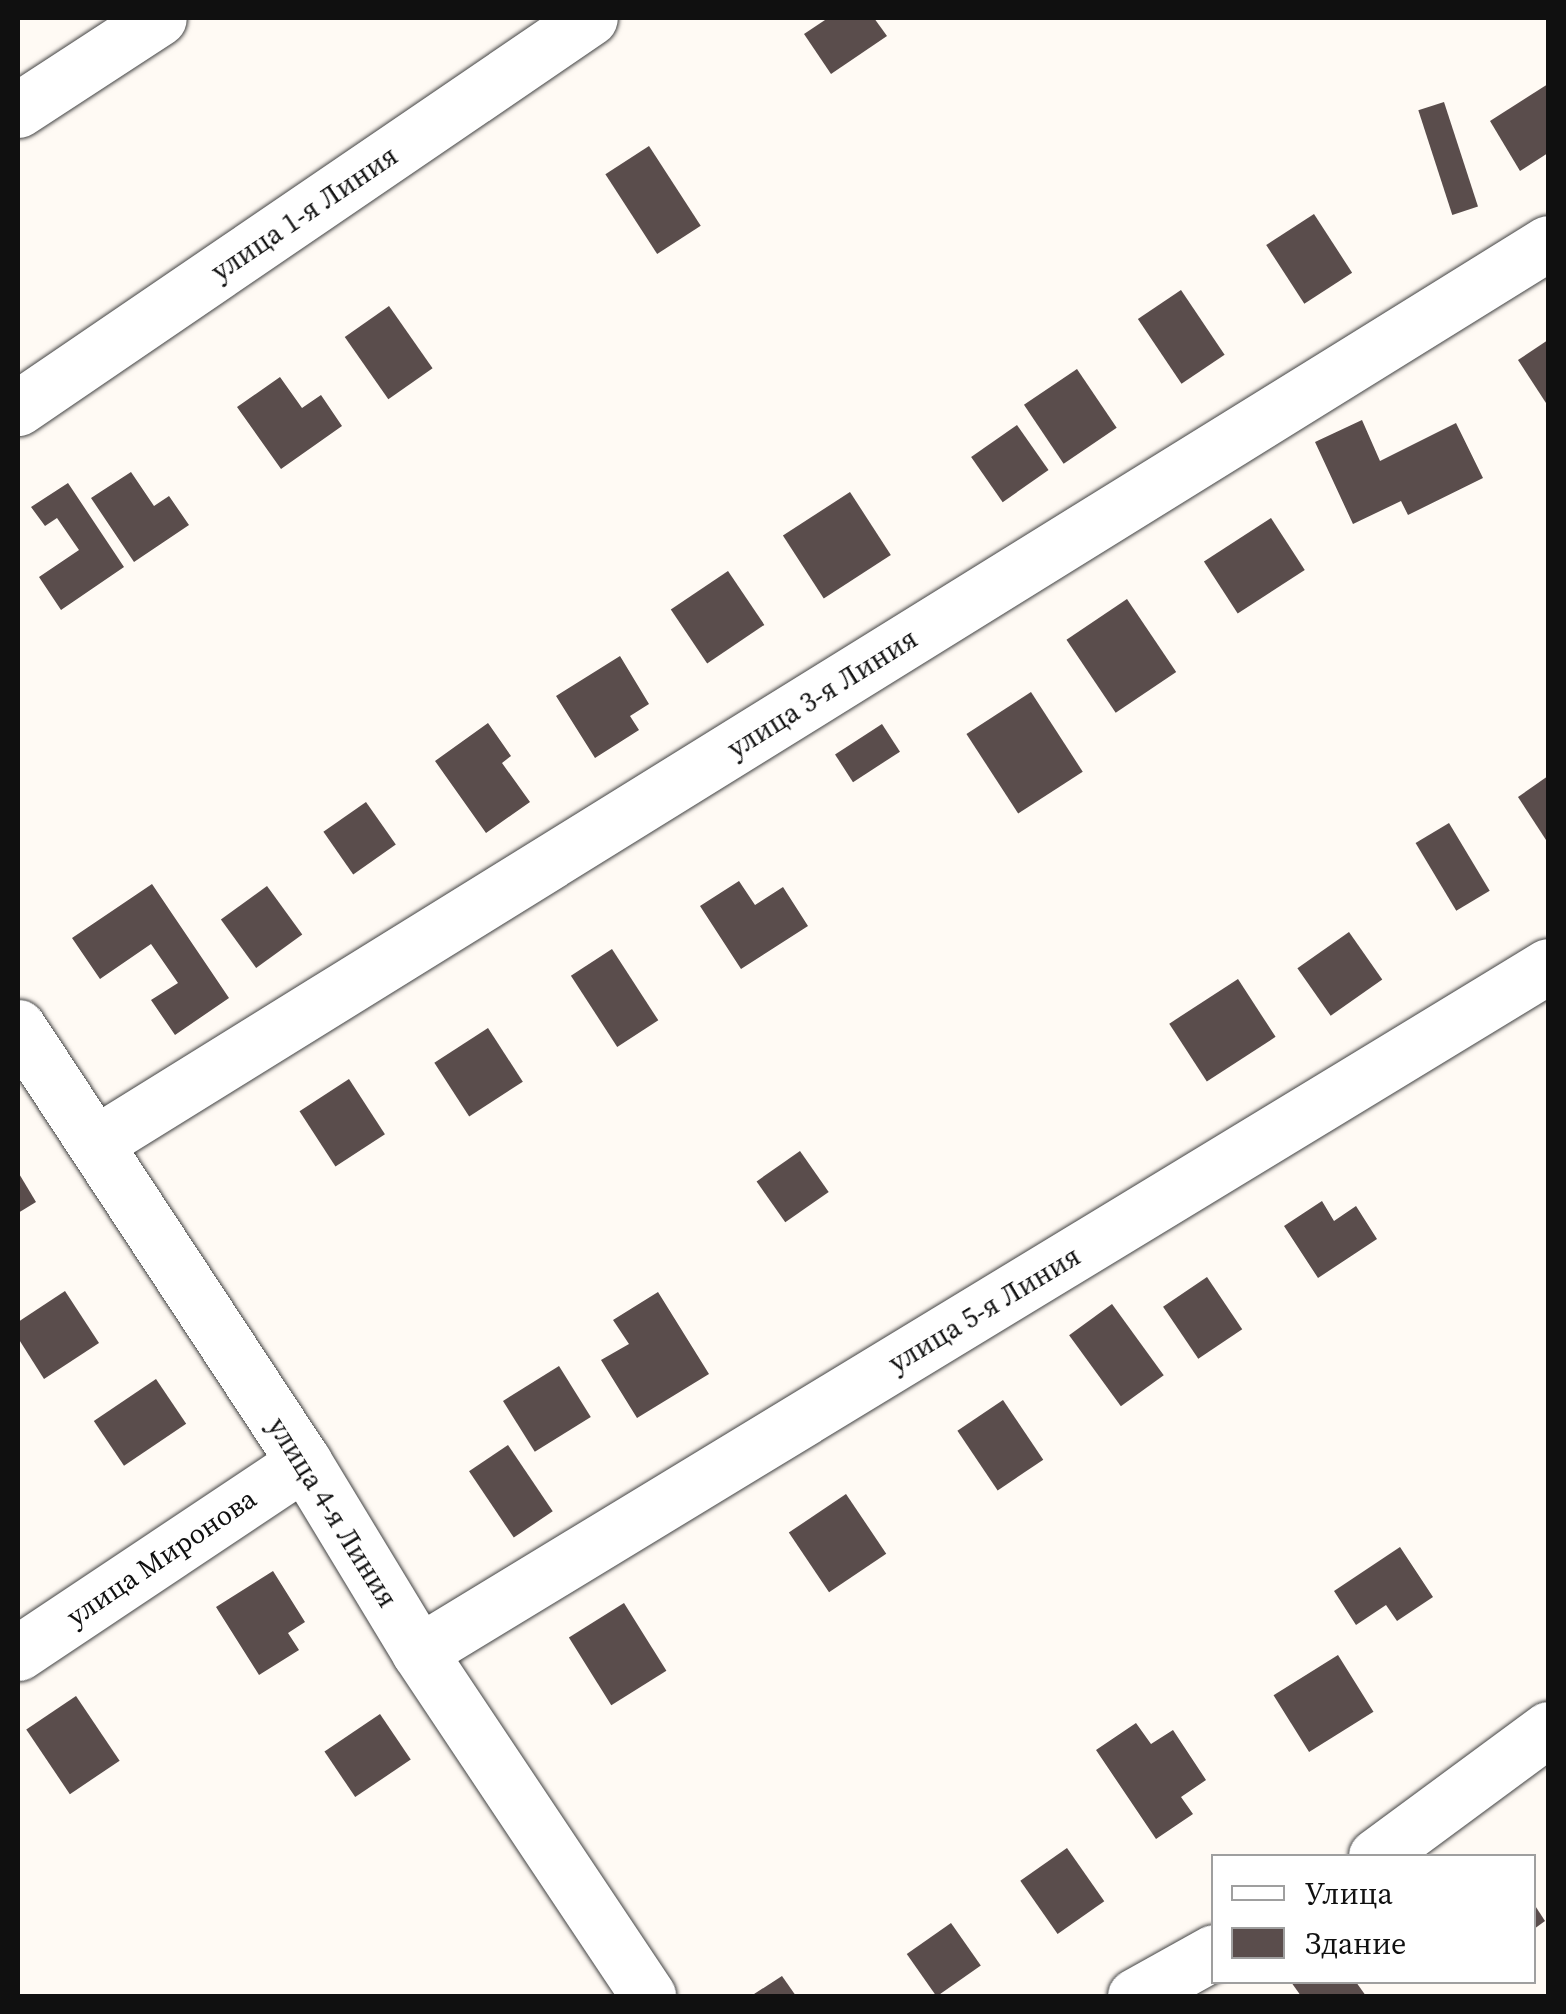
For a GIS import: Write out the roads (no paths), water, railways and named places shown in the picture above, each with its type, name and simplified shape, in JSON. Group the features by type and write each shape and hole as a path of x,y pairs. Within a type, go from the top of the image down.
{"street":[{"path":"18,110 159,18"},
{"name":"улица 1-я Линия","path":"18,408 590,18"},
{"name":"улица 3-я Линия","path":"96,1143 1548,243"},
{"name":"улица 5-я Линия","path":"419,1652 1548,966"},
{"name":"улица 4-я Линия","path":"18,1028 304,1462 419,1652 648,1996"},
{"name":"улица Миронова","path":"18,1652 304,1462"},
{"path":"1379,1854 1548,1729"},
{"path":"1135,1996 1211,1954"}]}
